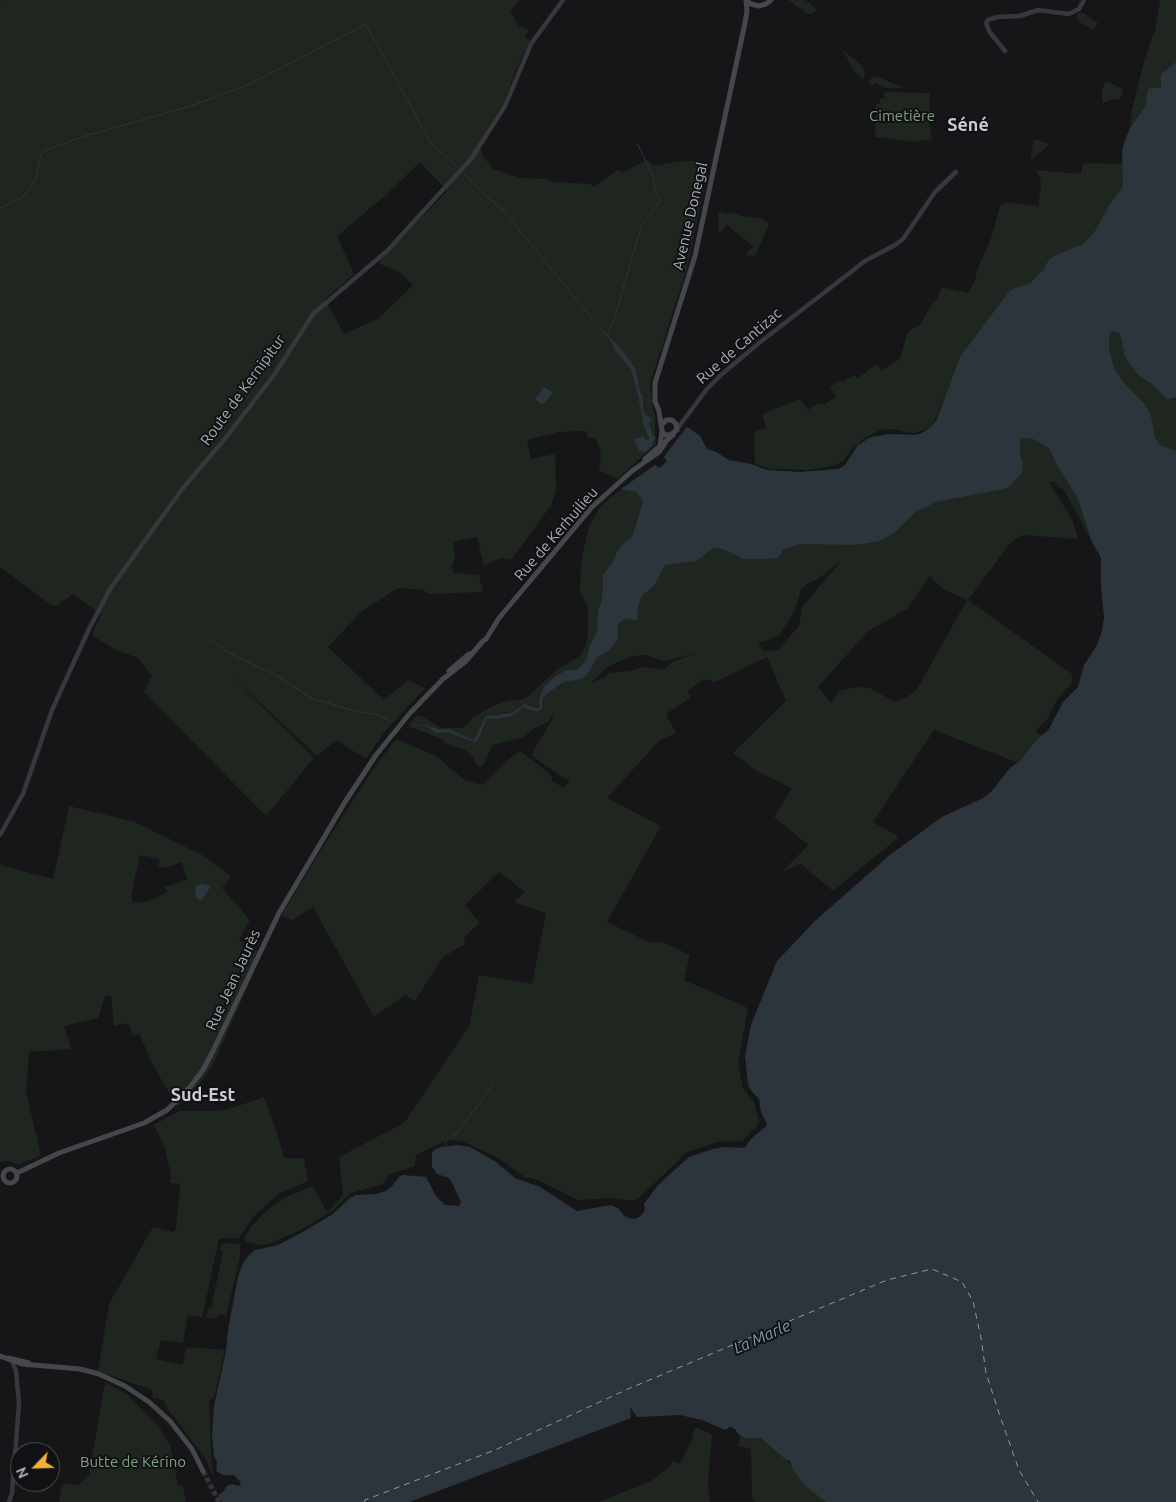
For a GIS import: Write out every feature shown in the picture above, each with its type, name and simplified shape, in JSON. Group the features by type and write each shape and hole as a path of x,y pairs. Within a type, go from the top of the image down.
{"main road":[{"path":"746,0 751,4 759,6 771,0"},
{"name":"Avenue Donegal","path":"662,424 655,401 655,384 695,256 745,23 746,0"},
{"name":"Avenue Donegal","path":"745,23 749,15 759,6"},
{"path":"659,411 671,420 676,424 675,433 668,435 662,431 662,424 671,420"},
{"name":"Rue de Kerhuilieu","path":"405,719 443,679 458,668 488,637 491,630 507,613 512,604 592,507 660,446 662,431"},
{"name":"Rue de Kerhuilieu","path":"644,462 659,452 667,440 675,433"},
{"name":"Rue Jean Jaurès","path":"17,1173 59,1153 144,1124 167,1110 190,1087 203,1070 213,1051 265,940 294,886 358,782 376,755 405,719"},
{"path":"11,1169 17,1173 17,1180 14,1183 2,1181 7,1170 11,1169"},
{"path":"1,1356 12,1361 22,1362"},
{"path":"1,1356 31,1364 92,1372 114,1380 132,1390 149,1402 170,1422 192,1449 203,1471"}],"street":[{"name":"Route de Kernipitur","path":"0,835 23,794 52,710 110,588 183,488 224,440 274,375 313,314 387,251 461,170 484,141 504,106 533,40 563,0"},
{"path":"1005,51 988,30 987,21 997,17 1020,16 1038,10 1069,14 1079,9 1084,0"},
{"name":"Rue de Cantizac","path":"675,433 707,389 722,374 789,319 865,261 896,245 903,239 935,192 956,172"},
{"path":"671,420 685,417"},
{"path":"9,1502 12,1493 19,1404 17,1378 12,1361"},
{"path":"17,1378 22,1362"}],"green space":[{"path":"520,0 510,11 519,26 529,30 525,37 530,41 504,102 479,144 483,156 493,169 521,178 590,184 594,187 617,170 623,172 647,160 654,166 700,160 701,164 709,165 687,269 650,384 655,416 656,444 617,479 599,470 601,455 596,438 588,438 586,431 558,432 527,440 531,459 555,454 556,489 551,507 511,560 501,558 484,565 477,537 453,542 455,557 452,566 453,573 479,575 483,592 428,594 423,590 398,588 361,612 328,647 384,700 408,680 425,688 383,734 366,759 336,740 317,756 229,674 314,758 266,816 144,692 152,676 138,658 116,650 93,636 92,634 101,614 73,594 54,607 0,567 0,1","holes":["420,162 447,191 378,263 401,273 413,285 379,318 344,334 325,299 354,274 337,236 386,195"]},
{"path":"788,0 805,0 817,10 810,15"},
{"path":"1160,0 1176,0 1176,493 1151,527 1127,494 1131,483 1129,459 1114,402 1106,383 1098,372 1084,361 1063,353 1043,355 1022,361 985,383 975,395 950,440 946,458 899,461 875,473 864,485 834,500 801,511 749,512 734,498 728,499 723,505 716,507 705,507 690,501 685,503 682,508 680,528 669,532 652,548 642,561 626,564 618,570 617,574 626,586 627,592 621,601 606,608 612,631 609,638 595,644 591,652 592,658 583,670 561,675 550,685 551,687 558,679 565,676 583,674 593,662 597,646 611,639 614,626 609,609 625,601 630,592 621,570 628,566 639,565 645,562 652,551 660,547 669,536 684,529 687,517 685,507 688,504 694,503 704,510 720,510 732,500 747,516 753,519 775,520 818,515 869,491 882,478 903,469 951,469 957,463 962,443 979,417 1004,387 1016,379 1035,372 1055,370 1086,377 1095,391 1109,441 1113,470 1103,498 1126,532 1092,542 1065,492 1053,481 1049,482 1073,521 1078,539 1023,535 1011,542 968,600 1072,674 1072,683 1056,701 1048,718 1035,732 1048,738 1030,749 1027,760 1023,763 1016,762 934,730 873,822 899,837 833,891 801,864 783,871 808,845 774,817 792,788 756,771 733,753 786,701 767,657 715,682 703,679 688,691 690,698 666,714 676,733 659,741 607,798 661,826 607,922 649,942 665,943 690,955 684,980 748,1008 738,1063 743,1088 753,1100 755,1106 759,1123 757,1126 742,1141 717,1142 687,1152 638,1199 632,1201 613,1198 578,1200 538,1180 525,1177 499,1159 480,1149 461,1141 447,1140 416,1155 415,1166 388,1175 383,1184 351,1193 331,1212 302,1229 269,1244 260,1245 246,1242 244,1238 252,1226 267,1210 286,1197 314,1187 327,1213 343,1195 339,1157 404,1123 469,1026 479,975 532,984 546,913 514,902 525,892 499,872 465,905 480,923 464,937 465,944 443,957 415,1001 405,995 374,1017 313,907 292,920 281,916 376,765 396,739 436,756 466,781 483,785 519,751 551,775 552,781 564,788 570,781 531,755 552,720 553,714 548,722 533,729 524,737 492,746 485,763 478,767 472,756 465,749 451,746 439,738 408,726 416,716 421,716 441,728 462,728 473,717 495,705 526,698 558,669 580,656 585,647 588,634 588,608 580,591 580,584 582,557 589,526 600,507 616,493 655,465 659,468 667,461 665,456 687,427 700,436 707,449 729,460 751,464 767,470 800,472 839,469 845,465 858,445 871,437 889,434 920,434 934,424 949,385 931,426 922,431 912,433 893,429 880,430 865,438 852,449 843,461 834,466 806,470 771,469 755,464 754,432 766,428 762,414 800,399 808,410 818,403 824,405 836,397 830,387 840,380 842,382 854,375 858,378 877,364 882,370 900,359 907,334 913,328 920,325 934,301 936,301 942,287 968,293 975,281 977,270 992,236 1000,206 1005,202 1038,206 1041,185 1040,178 1035,170 1081,174 1083,163 1122,164 1124,143 1130,128 1131,114 1145,58 1155,30","holes":["842,560 802,607 799,626 778,650 764,651 758,642 769,640 779,635 795,611 801,589 821,577","930,576 943,589 967,600 916,691 895,702 870,688 857,687 839,691 831,703 818,687 868,631 907,609","694,654 672,662 664,670 643,667 629,671 608,673 605,678 591,683 608,666 632,656 646,655 664,661"]},
{"path":"1082,12 1098,23 1093,30 1078,21 1077,14"},
{"path":"843,50 863,67 865,73 863,80 854,71"},
{"path":"878,77 902,88 886,88 876,83 873,85 868,82 871,78"},
{"path":"1106,81 1123,89 1120,100 1114,99 1102,103 1102,89"},
{"name":"Cimetière","path":"884,92 930,93 929,122 932,139 915,142 875,137 876,104 880,104 880,99 884,99"},
{"path":"1034,139 1050,144 1031,160 1031,154"},
{"path":"718,212 728,214 729,212 763,219 769,224 755,256 746,255 753,246 727,225 719,234"},
{"path":"69,806 135,822 202,855 231,876 222,888 250,920 239,940 262,954 213,1065 196,1088 177,1107 152,1063 139,1033 133,1036 128,1023 114,1026 111,996 105,996 98,1018 64,1026 71,1049 29,1052 26,1091 41,1156 19,1164 6,1161 0,1162 0,865 53,879","holes":["140,855 160,859 158,866 165,868 182,862 187,880 164,887 168,892 148,901 133,903 131,896"]},
{"path":"264,1097 284,1158 304,1158 308,1181 280,1193 254,1216 239,1238 219,1239 202,1317 188,1315 183,1343 161,1340 156,1359 183,1365 186,1347 225,1350 214,1399 210,1399 209,1402 213,1477 205,1458 164,1401 156,1398 153,1399 152,1390 98,1371 109,1304 153,1227 173,1232 176,1229 180,1184 170,1183 171,1175 165,1148 154,1125 179,1111 218,1111"},
{"path":"222,1243 240,1244 240,1256 226,1316 221,1313 214,1319 206,1318 208,1309 211,1309 223,1251 220,1250"},
{"name":"Butte de Kérino","path":"105,1382 128,1395 159,1427 170,1445 178,1485 183,1486 186,1502 59,1502 64,1483 76,1485 89,1475"},
{"path":"695,1427 712,1434 708,1482 710,1502 599,1502 651,1481 671,1466 672,1461 680,1463 692,1440"},
{"path":"740,1435 757,1437 767,1442 790,1463 798,1476 826,1502 755,1502 752,1497 751,1449 739,1446"}],"water":[{"name":"La Marle","path":"1176,62 1176,397 1167,399 1151,383 1135,371 1125,357 1120,333 1112,331 1109,336 1109,349 1114,368 1123,382 1146,406 1151,416 1155,438 1160,445 1176,451 1176,1502 826,1502 805,1486 793,1470 790,1461 785,1459 761,1438 746,1438 730,1427 725,1430 702,1420 680,1415 637,1417 630,1407 631,1418 409,1502 222,1502 218,1495 227,1486 232,1484 239,1486 241,1483 234,1475 223,1475 216,1471 217,1463 214,1456 212,1435 214,1406 226,1351 238,1277 243,1263 249,1255 255,1250 278,1245 301,1233 333,1214 350,1198 356,1195 376,1194 386,1191 403,1175 426,1177 436,1196 445,1205 459,1206 461,1202 449,1178 437,1174 432,1167 432,1154 434,1150 441,1147 458,1145 470,1147 496,1162 515,1178 540,1187 577,1211 611,1205 618,1208 624,1216 633,1219 638,1218 644,1212 644,1204 658,1185 689,1157 724,1147 745,1148 750,1140 767,1124 761,1112 759,1099 748,1084 745,1056 751,1025 777,961 815,921 891,854 942,817 983,798 992,791 1009,769 1020,761 1035,742 1049,729 1063,702 1078,687 1084,665 1097,645 1102,631 1104,617 1101,558 1092,542 1078,499 1049,448 1033,439 1020,438 1022,472 1008,488 936,502 917,511 894,533 879,541 855,545 799,544 783,550 778,558 768,559 743,559 728,551 714,547 696,561 665,565 654,586 642,595 638,607 637,621 626,618 618,624 618,639 609,650 597,657 587,675 581,679 563,682 544,696 542,708 538,712 523,707 512,716 496,719 487,718 478,740 475,742 447,732 436,733 426,726 410,724 425,725 440,730 448,729 474,740 486,716 512,713 525,704 538,709 545,686 556,676 565,671 578,669 583,664 597,633 598,610 603,590 603,575 613,562 618,550 626,541 632,538 643,502 637,492 621,489 655,465 659,468 661,467 667,461 664,457 687,427 700,436 707,449 729,460 751,464 767,470 800,472 839,469 845,465 858,445 871,437 889,434 914,435 930,428 937,420 960,357 1008,293 1013,289 1030,283 1043,271 1048,261 1054,256 1083,244 1095,231 1110,204 1122,188 1122,151 1124,143 1130,128 1145,107 1148,89 1161,87 1161,74"},
{"path":"592,320 621,349 635,368 641,395 643,395 643,409 645,414 652,420 649,423 653,436 656,437 651,447 645,452 639,451 634,439 644,436 646,440 649,439 644,426 631,369 617,353 610,340"},
{"path":"544,387 553,393 542,405 535,399"},
{"path":"201,884 211,886 201,901 195,896 196,886"}],"waterway":[{"path":"0,208 22,198 30,188 36,179 41,154 46,150 85,136 194,105 252,83 366,24 431,143 459,168"},
{"path":"607,336 613,323 642,224 661,201 656,193 653,176 637,143"},
{"path":"462,171 486,196 502,209 593,320"},
{"path":"209,639 233,655 276,675 311,698 351,710 374,714 391,721"},
{"path":"446,1146 446,1141 457,1133 494,1083"}],"ferry route":[{"path":"364,1502 495,1450 628,1389 887,1280 932,1269 962,1282 973,1301 986,1373 1019,1470 1038,1502"}],"tunnel":[{"path":"203,1471 219,1502"}],"district":[{"name":"Séné","path":"968,125"},
{"name":"Sud-Est","path":"203,1095"}]}
